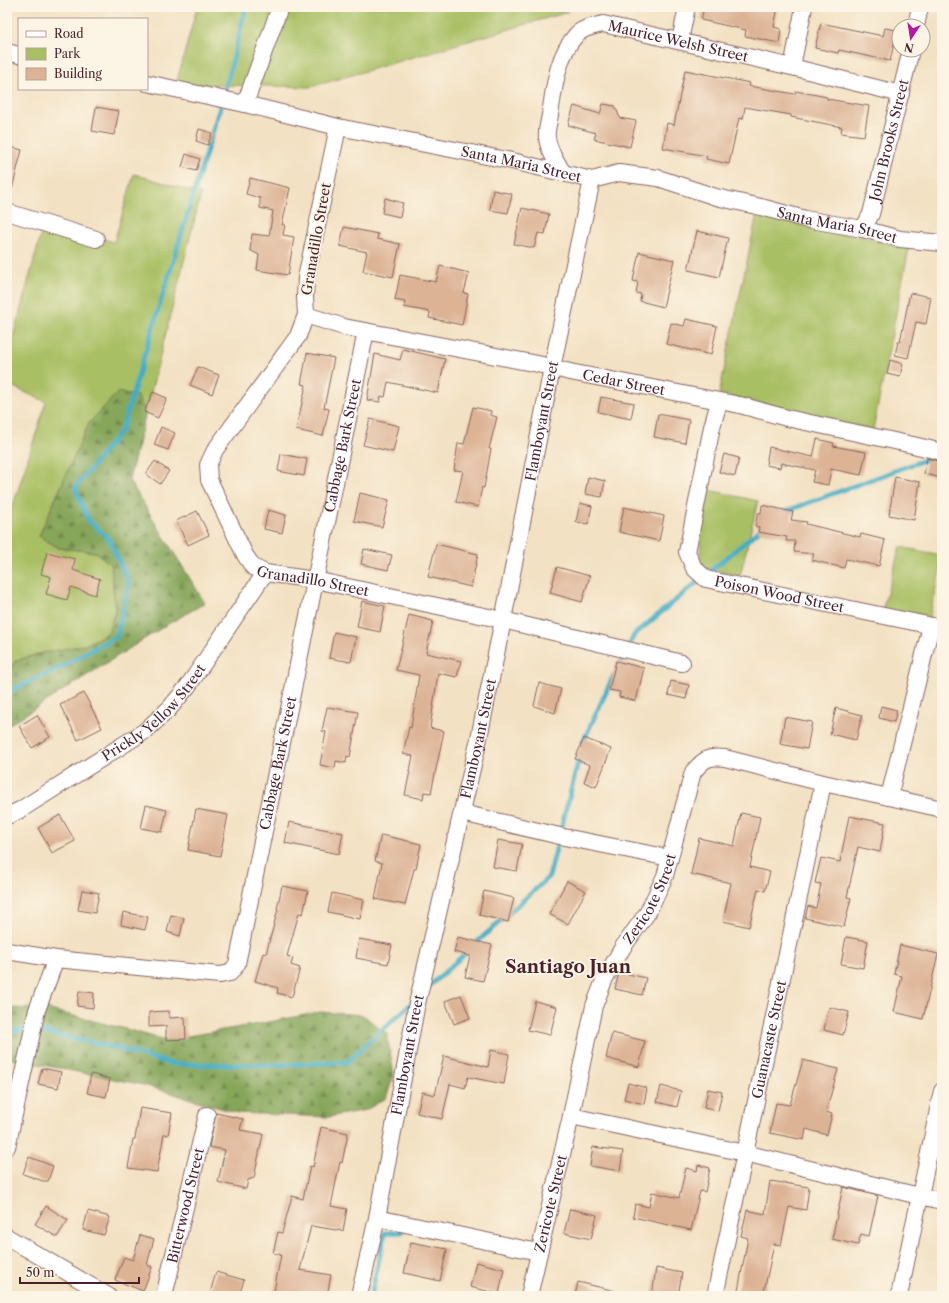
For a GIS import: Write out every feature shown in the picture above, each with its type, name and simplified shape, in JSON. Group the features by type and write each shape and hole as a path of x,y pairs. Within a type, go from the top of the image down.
{"street":[{"path":"245,104 280,7"},
{"path":"680,41 686,7"},
{"path":"792,67 804,7"},
{"path":"918,18 920,7"},
{"name":"Maurice Welsh Street","path":"563,173 549,148 546,136 558,72 566,50 578,33 590,27 602,24 792,67 901,94"},
{"path":"7,52 18,55"},
{"name":"John Brooks Street","path":"863,229 871,214 909,58"},
{"name":"Santa Maria Street","path":"148,83 245,104 338,127 512,161 592,180 619,173 658,178 716,197 805,218 863,229 900,239 942,243"},
{"name":"Granadillo Street","path":"338,127 306,278 306,315 298,336 215,450 208,465 209,480 245,555 253,567 265,573 315,580 503,620 682,663"},
{"name":"Flamboyant Street","path":"359,1296 377,1218 416,1008 462,813 503,620 552,368 592,180"},
{"path":"7,212 96,239"},
{"name":"Cedar Street","path":"306,315 366,332 719,402 942,452"},
{"name":"Cabbage Bark Street","path":"7,951 56,960 220,975 230,973 237,964 366,332"},
{"name":"Poison Wood Street","path":"719,402 712,427 687,552 694,568 706,579 937,627"},
{"name":"Prickly Yellow Street","path":"7,816 20,810 145,731 170,710 265,573"},
{"path":"889,796 937,627"},
{"name":"Zericote Street","path":"529,1296 538,1252 571,1116 594,1006 605,978 623,947 648,912 665,876 693,772 702,762 713,756 823,783 889,796 942,809"},
{"name":"Guanacaste Street","path":"715,1296 823,783"},
{"path":"462,813 670,858"},
{"path":"7,1147 37,1010 56,960"},
{"path":"899,1296 942,1091"},
{"name":"Bitterwood Street","path":"164,1296 207,1115"},
{"path":"571,1116 745,1153 919,1196 942,1200"},
{"path":"377,1218 538,1252"},
{"path":"7,1237 108,1296"}],"green space":[{"path":"197,7 527,7 568,12 311,87 176,84"},
{"path":"134,174 201,194 146,412 89,423 39,536 59,548 96,552 111,565 115,610 108,633 85,645 38,654 15,661 7,678 7,524 46,402 7,384 7,359 44,223 114,242"},
{"path":"757,213 815,229 864,237 890,245 909,248 873,430 719,394"},
{"path":"118,392 137,396 146,412 129,480 205,603 168,624 7,726 7,678 15,661 38,654 85,645 108,633 115,610 111,565 96,552 59,548 39,536 89,423"},
{"path":"705,489 758,501 740,576 699,567"},
{"path":"900,547 942,555 929,619 882,611"},
{"path":"7,1008 46,1009 164,1040 320,1012 363,1015 387,1034 394,1075 386,1098 366,1110 328,1117 237,1113 144,1085 7,1058"}],"building":[{"path":"704,7 778,7 774,27 781,29 779,43 745,36 746,30 701,20"},
{"path":"821,23 883,36 885,28 891,29 890,61 839,50 838,53 815,48"},
{"path":"685,70 750,83 749,86 795,94 796,91 827,97 827,99 869,106 864,136 841,133 842,127 791,117 791,115 745,107 743,119 739,118 729,164 706,159 707,156 663,148 667,123 674,125"},
{"path":"603,104 615,106 620,118 636,121 630,147 594,139 596,133 568,125 574,106 600,114"},
{"path":"96,107 119,111 114,135 92,131"},
{"path":"199,129 212,133 208,145 196,141"},
{"path":"7,146 22,150 12,189 7,189"},
{"path":"186,154 200,159 196,171 182,167"},
{"path":"250,178 290,188 282,225 285,225 283,235 294,237 288,275 257,270 259,255 250,250 252,234 269,236 273,211 260,208 260,198 246,194"},
{"path":"493,190 512,194 508,213 490,210"},
{"path":"385,198 403,203 400,217 382,213"},
{"path":"522,208 549,214 545,234 538,233 534,248 514,244"},
{"path":"344,227 378,234 377,239 400,244 393,277 363,271 367,252 340,246"},
{"path":"697,231 728,238 719,277 688,270"},
{"path":"639,252 674,260 663,307 640,301 641,294 636,293 638,282 633,281"},
{"path":"440,266 469,273 464,293 468,294 462,325 429,318 430,312 404,307 405,302 395,300 400,275 436,282"},
{"path":"910,293 931,297 926,324 916,322 908,358 895,355 898,342 900,342"},
{"path":"686,319 717,326 711,355 666,344 671,323 684,326"},
{"path":"403,349 445,359 438,393 388,382 385,397 381,396 380,402 367,400 375,354 400,360"},
{"path":"307,353 334,358 324,408 329,409 323,436 296,430 306,385 301,384"},
{"path":"890,360 903,364 900,377 887,374"},
{"path":"198,367 219,375 212,394 190,385"},
{"path":"153,392 167,398 158,418 144,412"},
{"path":"601,397 634,403 631,419 598,412"},
{"path":"473,407 491,411 490,415 497,417 489,449 491,449 484,488 482,487 478,507 456,502 463,471 454,470 458,443 464,444"},
{"path":"658,414 689,420 685,443 654,437"},
{"path":"370,419 399,426 393,452 363,445"},
{"path":"161,427 175,433 168,450 154,445"},
{"path":"817,439 834,443 833,446 866,452 861,475 831,469 828,485 812,482 815,470 781,463 780,468 766,465 769,447 813,457"},
{"path":"281,454 307,459 304,476 278,471"},
{"path":"724,454 739,458 735,476 719,472"},
{"path":"927,458 942,462 942,478 924,474"},
{"path":"155,461 169,471 160,484 146,474"},
{"path":"588,477 605,481 602,497 585,494"},
{"path":"895,477 920,482 914,520 889,515"},
{"path":"360,493 389,500 382,527 354,521"},
{"path":"580,503 592,506 588,524 576,522"},
{"path":"762,505 793,512 791,520 807,522 806,524 860,537 861,534 885,540 879,566 846,559 844,568 812,560 814,554 794,552 795,541 786,541 787,537 758,532 759,527 755,526 758,513 761,513"},
{"path":"624,507 664,516 659,541 619,532"},
{"path":"268,510 286,515 282,533 264,529"},
{"path":"197,511 209,535 188,545 176,521"},
{"path":"436,544 478,554 471,587 428,577"},
{"path":"364,549 392,555 388,570 361,564"},
{"path":"47,552 75,559 73,570 100,579 95,595 71,587 67,600 46,594 51,577 41,574"},
{"path":"557,567 590,576 582,602 550,593"},
{"path":"362,601 385,606 380,632 357,627"},
{"path":"409,615 433,621 426,653 461,661 457,677 438,673 430,728 444,731 431,793 424,792 423,799 405,795 413,756 403,754 409,727 411,728 419,675 396,670"},
{"path":"334,632 356,637 351,662 329,658"},
{"path":"616,661 644,668 636,701 619,697 620,692 609,690"},
{"path":"671,681 689,685 686,699 668,695"},
{"path":"539,683 561,689 555,713 534,706"},
{"path":"84,693 102,728 78,740 60,705"},
{"path":"881,706 897,710 894,722 879,718"},
{"path":"327,707 358,712 350,757 347,756 346,763 336,761 335,768 320,765 326,732 322,731"},
{"path":"836,708 862,715 856,740 830,734"},
{"path":"37,715 50,737 32,748 19,726"},
{"path":"785,717 812,722 807,749 780,744"},
{"path":"584,738 611,749 596,787 584,782 590,765 575,759"},
{"path":"146,805 167,810 162,832 141,828"},
{"path":"196,809 228,815 220,856 188,850"},
{"path":"741,813 760,817 750,867 770,872 765,891 758,889 749,927 723,921 731,883 691,874 699,838 734,846"},
{"path":"60,815 75,841 52,853 38,828"},
{"path":"849,816 885,823 880,852 858,847 847,897 851,898 844,927 805,918 808,906 816,908 821,884 815,883 821,858 840,862"},
{"path":"289,822 343,833 339,854 285,843"},
{"path":"381,835 421,844 416,869 414,869 405,905 375,899 382,863 375,861"},
{"path":"498,840 522,844 517,871 493,867"},
{"path":"567,881 586,891 568,924 549,914"},
{"path":"282,886 308,891 303,914 299,913 287,956 293,958 291,965 300,968 292,997 277,993 278,988 255,981 263,953 266,954 278,909"},
{"path":"82,890 99,893 95,913 78,910"},
{"path":"484,891 514,898 508,922 479,915"},
{"path":"332,893 364,900 360,919 328,912"},
{"path":"123,912 148,917 145,930 121,925"},
{"path":"171,915 184,918 180,936 167,932"},
{"path":"458,937 492,945 483,981 465,977 470,956 454,952"},
{"path":"846,937 868,941 863,968 841,964"},
{"path":"359,939 392,945 388,964 356,958"},
{"path":"900,945 938,954 923,1019 894,1012 902,976 894,974"},
{"path":"619,972 646,978 642,995 615,989"},
{"path":"79,991 94,993 93,1008 77,1006"},
{"path":"461,995 470,1018 454,1024 445,1001"},
{"path":"535,1001 557,1007 550,1035 528,1030"},
{"path":"829,1007 849,1012 843,1035 824,1030"},
{"path":"169,1011 169,1018 185,1017 186,1039 166,1040 166,1026 149,1027 149,1012"},
{"path":"612,1033 645,1041 639,1067 606,1058"},
{"path":"491,1050 509,1054 504,1084 468,1077 465,1088 450,1084 442,1119 417,1113 422,1092 435,1095 444,1056 488,1067"},
{"path":"803,1060 838,1069 826,1112 832,1114 827,1135 806,1129 804,1140 770,1133 776,1103 790,1105"},
{"path":"42,1068 61,1072 58,1088 38,1084"},
{"path":"91,1074 110,1079 106,1097 87,1093"},
{"path":"628,1083 647,1088 644,1104 624,1099"},
{"path":"661,1086 681,1091 677,1107 657,1102"},
{"path":"708,1089 722,1092 718,1111 704,1108"},
{"path":"140,1108 172,1113 168,1135 164,1134 157,1172 128,1168"},
{"path":"216,1113 243,1119 240,1130 263,1134 254,1178 248,1180 246,1189 218,1182 225,1150 209,1147"},
{"path":"321,1127 348,1133 342,1163 340,1162 331,1206 347,1209 343,1231 311,1226 300,1270 331,1275 327,1296 273,1296 281,1255 273,1253 278,1232 282,1233 292,1196 303,1199 310,1166 313,1167"},
{"path":"593,1147 623,1151 620,1171 590,1166"},
{"path":"29,1157 53,1166 48,1181 43,1181 23,1174"},
{"path":"698,1165 710,1168 705,1192 700,1191 691,1230 633,1217 635,1204 649,1207 652,1192 679,1198 686,1168 697,1171"},
{"path":"770,1181 809,1187 806,1210 789,1207 781,1245 774,1244 763,1296 737,1296 748,1238 741,1236 747,1210 765,1214"},
{"path":"843,1187 878,1196 869,1236 861,1234 858,1245 832,1239"},
{"path":"46,1206 68,1220 57,1237 35,1224"},
{"path":"570,1209 597,1215 591,1239 564,1233"},
{"path":"88,1211 110,1217 104,1235 83,1230"},
{"path":"140,1235 154,1239 147,1265 152,1267 143,1291 115,1280 124,1257 133,1260"},
{"path":"411,1242 447,1249 440,1281 404,1273"},
{"path":"476,1262 504,1269 499,1294 470,1287"},
{"path":"656,1268 682,1273 678,1296 652,1296"},
{"path":"216,1272 244,1280 239,1296 221,1296 210,1293"},
{"path":"578,1282 615,1291 614,1296 575,1296"}],"waterway":[{"path":"7,692 61,667 117,636 129,583 109,539 89,521 75,488 122,429 224,94 246,7"},
{"path":"781,513 927,459 942,459"},
{"path":"618,668 634,635 762,528"},
{"path":"582,744 613,677"},
{"path":"474,945 549,877 580,754"},
{"path":"425,990 468,951"},
{"path":"7,1031 33,1030 116,1048 172,1064 276,1065 347,1062 414,1001"},
{"path":"371,1296 385,1233 402,1232"}],"district":[{"name":"Santiago Juan","path":"568,967"}]}
